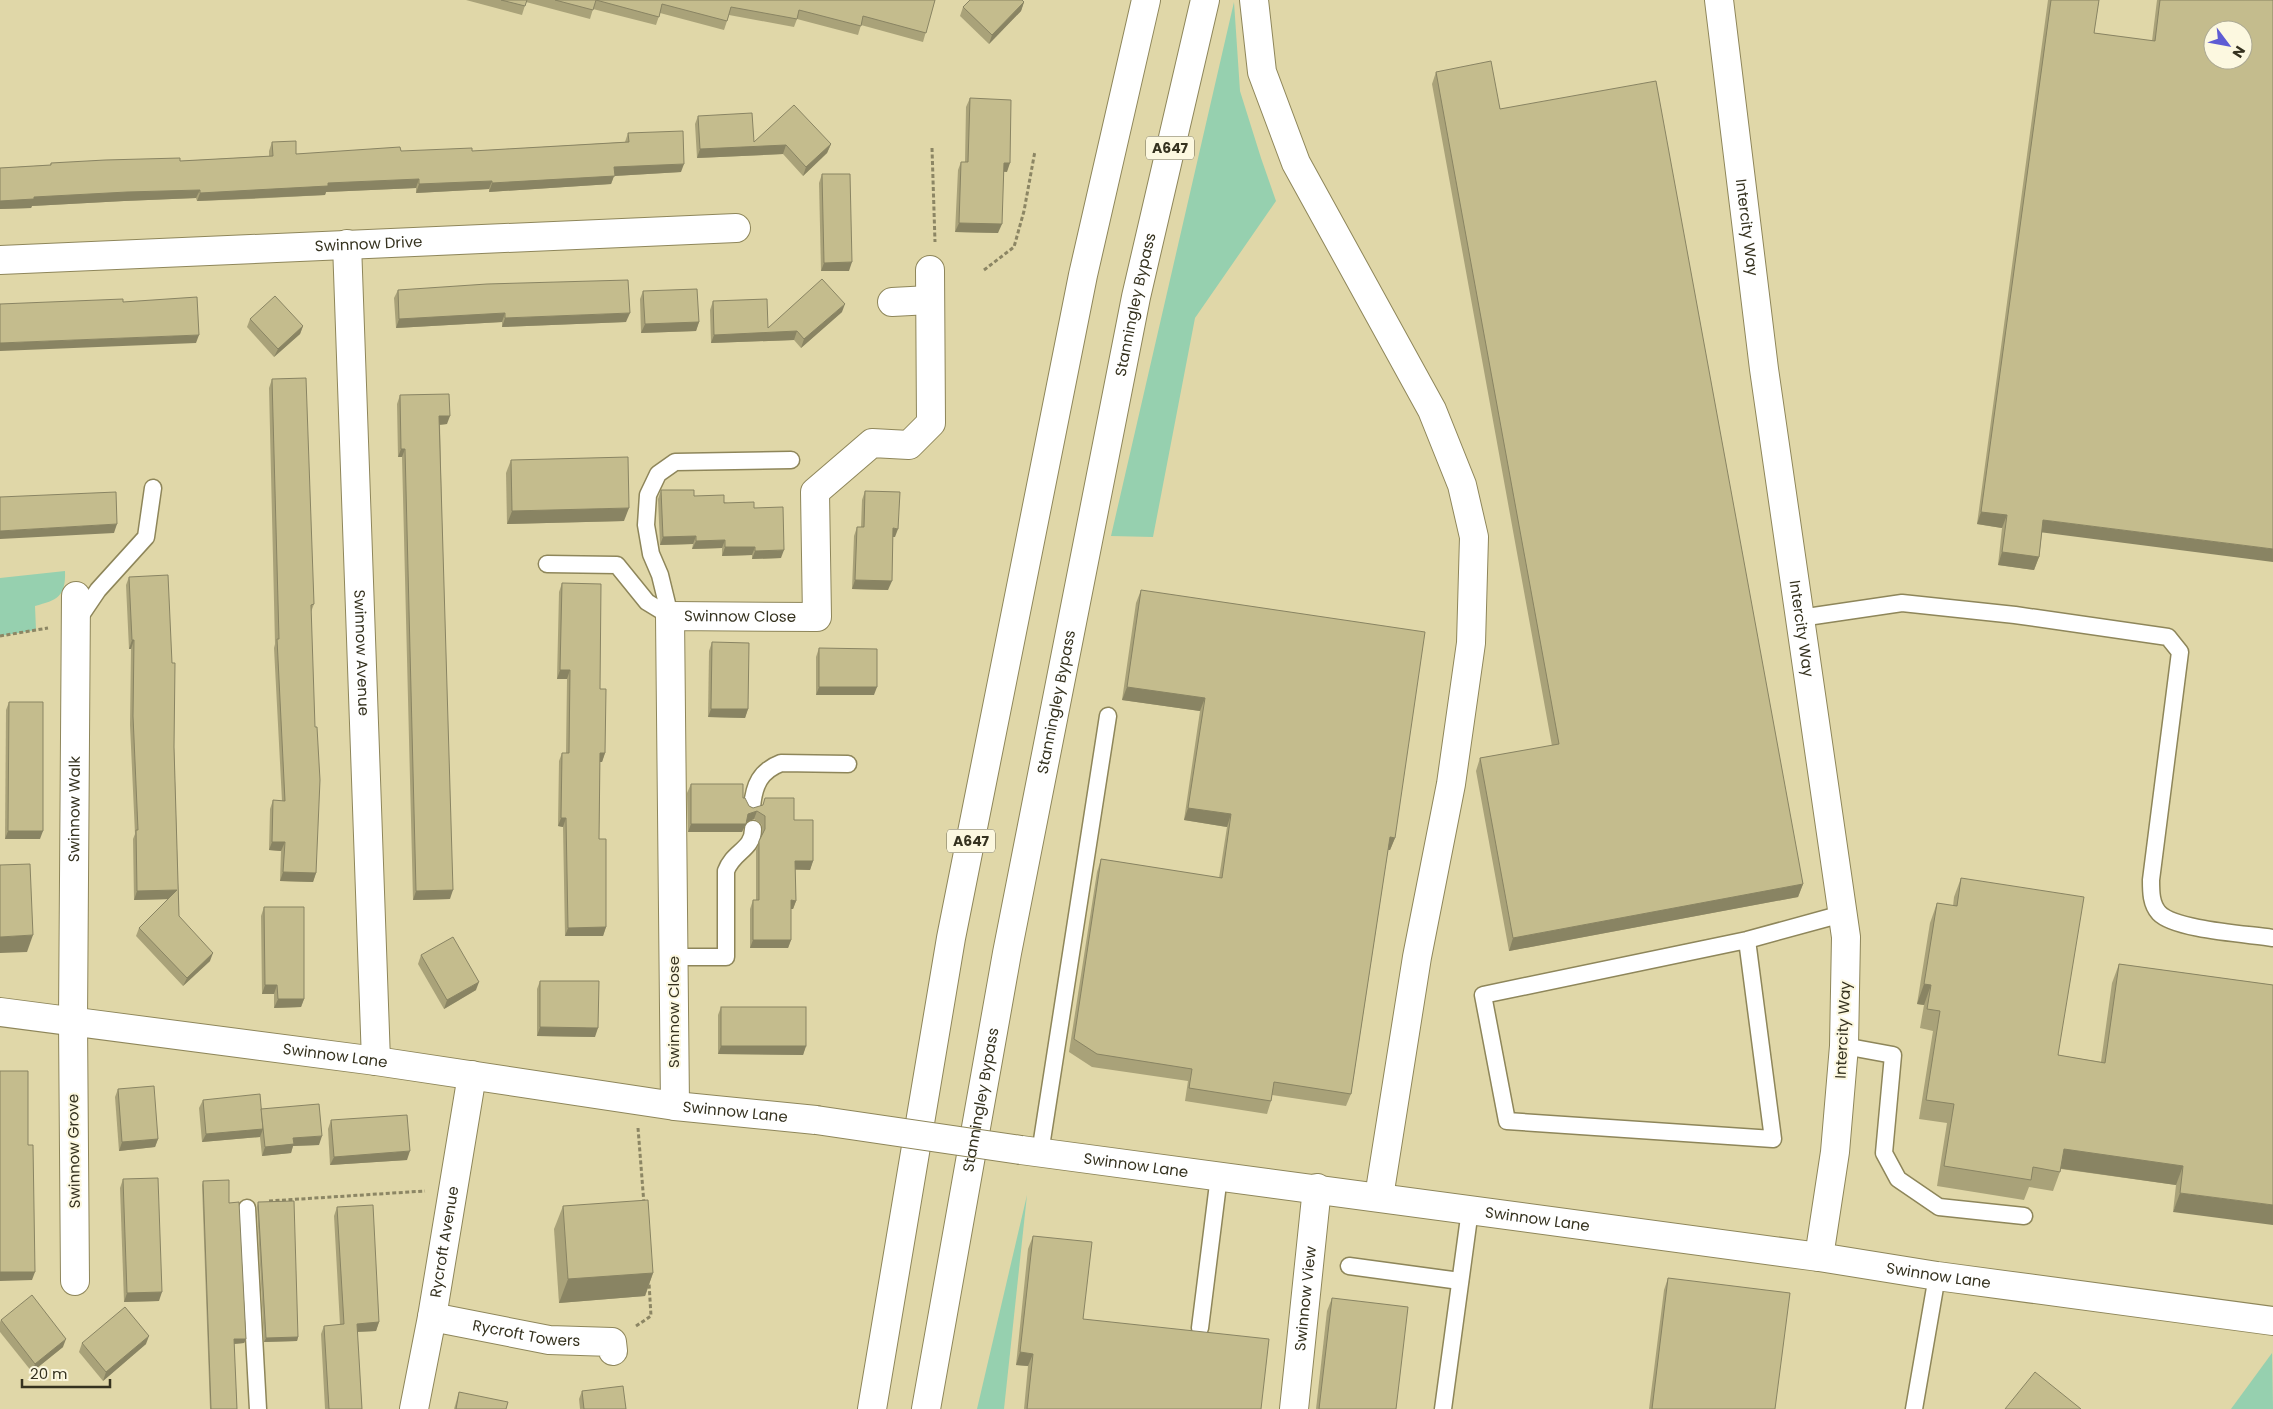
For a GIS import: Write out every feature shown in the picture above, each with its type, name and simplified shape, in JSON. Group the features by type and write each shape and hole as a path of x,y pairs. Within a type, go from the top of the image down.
{"main road":[{"name":"A647","path":"872,1409 951,938 1084,275 1146,0"},
{"name":"Stanningley Bypass","path":"926,1409 1007,953 1134,306 1205,0"},
{"path":"1254,0 1262,72 1296,163 1432,410 1462,486 1474,537 1471,643 1452,775 1417,958 1379,1197"},
{"name":"Intercity Way","path":"1718,0 1764,369 1846,937 1844,1046 1834,1152 1818,1257"},
{"name":"Swinnow Drive","path":"0,260 736,228"},
{"name":"Swinnow Avenue","path":"347,244 376,1060"},
{"name":"Swinnow Close","path":"674,1106 670,616 817,617 815,492 872,443 909,445 931,423 930,270"},
{"path":"892,302 930,300"},
{"name":"Swinnow Walk","path":"73,1021 76,596"},
{"name":"Swinnow Lane","path":"0,1012 376,1060 674,1106 816,1120 1031,1152 1317,1188 1818,1257 1937,1276 2273,1321"},
{"name":"Swinnow Grove","path":"73,1021 75,1281"},
{"name":"Rycroft Avenue","path":"414,1409 432,1317 472,1075"},
{"name":"Swinnow View","path":"1294,1409 1317,1188"},
{"name":"Rycroft Towers","path":"432,1317 548,1340 613,1347"}],"lane":[{"path":"670,616 660,575 651,554 646,525 648,495 658,474 674,462 792,460"},
{"path":"76,623 98,590 146,536 153,488"},
{"path":"547,564 617,564 648,602 670,616"},
{"path":"1800,618 1902,603 2015,615 2168,638 2180,652 2151,880 2152,902 2160,914 2179,925 2273,938"},
{"path":"1031,1152 1108,716"},
{"path":"752,807 757,782 771,767 781,763 848,764"},
{"path":"674,957 726,957 726,871 730,861 750,843 753,829"},
{"path":"1747,940 1773,1139 1507,1121 1483,995 1747,940 1842,914"},
{"path":"1844,1046 1893,1055 1884,1152 1898,1179 1938,1207 2024,1216"},
{"path":"1200,1328 1219,1176"},
{"path":"247,1208 258,1409"},
{"path":"1444,1409 1470,1210"},
{"path":"1349,1266 1460,1281"},
{"path":"1914,1409 1937,1276"}],"path":[{"path":"930,270 935,248 932,148"},
{"path":"984,270 1014,247 1024,211 1035,151"},
{"path":"0,636 76,623"},
{"path":"636,1100 644,1205"},
{"path":"247,1208 270,1201 453,1190"},
{"path":"613,1347 650,1316 648,1279"}],"green space":[{"path":"1234,2 1240,91 1276,201 1195,318 1153,537 1111,536"},
{"path":"65,571 64,587 59,596 49,602 35,606 36,630 0,636 0,578"},
{"path":"1027,1195 1004,1409 977,1409"},
{"path":"2272,1353 2273,1409 2231,1409"}],"building":[{"path":"501,0 527,0 525,6"},
{"path":"555,0 596,0 593,10"},
{"path":"596,0 935,0 926,33 863,16 861,26 799,10 797,19 731,7 727,21 662,4 659,17"},
{"path":"970,0 1022,0 1024,2 992,35 963,7"},
{"path":"2051,0 2099,0 2094,33 2155,41 2160,0 2273,0 2273,549 2043,520 2039,557 2002,552 2007,515 1981,512"},
{"path":"1491,61 1500,109 1656,81 1803,884 1513,938 1480,758 1559,744 1436,72"},
{"path":"970,98 1011,100 1010,163 1004,163 1002,224 959,223 961,162 968,162"},
{"path":"794,105 831,144 806,167 786,145 700,149 698,116 752,113 754,142"},
{"path":"683,131 684,164 614,167 615,176 492,183 492,181 419,184 419,179 328,183 328,186 200,193 200,190 127,192 34,197 34,199 0,201 0,168 105,160 180,158 180,161 273,156 272,142 296,141 296,154 400,147 401,151 472,148 472,151 629,142 628,133"},
{"path":"822,174 850,174 852,262 824,263"},
{"path":"822,279 845,304 804,339 797,331 714,335 713,301 767,299 768,328"},
{"path":"628,280 630,313 505,318 505,313 399,319 398,290 487,284"},
{"path":"697,289 699,322 645,324 643,291"},
{"path":"275,296 303,326 278,349 250,319"},
{"path":"197,297 199,335 0,343 0,304 123,299 123,302"},
{"path":"306,378 314,604 311,605 315,727 317,727 320,780 316,873 283,872 285,842 272,842 273,800 285,801 277,639 279,639 272,379"},
{"path":"449,394 450,416 439,416 453,890 416,891 405,449 401,449 400,395"},
{"path":"628,457 629,508 512,511 511,460"},
{"path":"661,490 694,490 694,496 724,495 724,503 754,502 754,508 783,507 784,550 755,551 755,547 725,547 725,540 696,541 696,536 663,537"},
{"path":"865,491 900,492 898,529 893,528 892,581 855,580 857,527 864,527"},
{"path":"116,492 117,524 0,531 0,497"},
{"path":"168,575 172,663 175,663 174,747 179,916 213,953 187,978 139,928 177,890 137,891 136,830 138,830 133,716 134,640 132,640 129,577"},
{"path":"562,583 601,584 600,689 606,689 605,753 600,753 599,839 606,839 606,927 568,928 566,818 561,818 562,753 569,753 570,670 560,670"},
{"path":"1141,590 1425,632 1395,838 1390,837 1351,1094 1274,1082 1271,1101 1189,1088 1192,1069 1097,1054 1074,1039 1101,859 1222,878 1231,814 1188,808 1205,698 1127,687"},
{"path":"712,642 749,643 748,709 711,709"},
{"path":"819,648 877,649 877,687 819,687"},
{"path":"9,702 43,702 43,831 8,831"},
{"path":"691,784 743,784 743,798 753,808 763,805 765,798 794,798 794,820 813,820 813,861 795,861 796,901 791,900 791,940 753,940 753,900 759,900 759,841 765,829 765,816 757,811 748,814 746,824 691,824"},
{"path":"30,864 33,935 0,937 0,865"},
{"path":"1961,878 2084,897 2058,1055 2105,1063 2119,964 2273,985 2273,1205 2180,1193 2183,1166 2064,1149 2060,1172 2033,1167 2031,1180 1944,1166 1954,1104 1926,1100 1940,1011 1927,1009 1931,985 1924,984 1937,903 1957,906"},
{"path":"264,907 304,907 304,999 278,999 277,985 265,985"},
{"path":"453,937 479,982 447,1000 421,955"},
{"path":"540,981 599,981 598,1028 540,1027"},
{"path":"721,1007 806,1007 806,1046 721,1046"},
{"path":"0,1071 28,1071 28,1145 33,1145 35,1272 0,1272"},
{"path":"154,1086 158,1139 122,1142 118,1089"},
{"path":"260,1094 263,1129 206,1134 203,1100"},
{"path":"319,1104 322,1136 293,1138 294,1144 265,1147 261,1109"},
{"path":"407,1115 410,1151 334,1157 331,1120"},
{"path":"158,1178 162,1292 127,1293 123,1179"},
{"path":"229,1180 229,1203 239,1202 246,1339 234,1339 237,1409 211,1409 203,1181"},
{"path":"648,1200 653,1273 568,1279 563,1206"},
{"path":"294,1201 298,1337 266,1338 258,1202"},
{"path":"373,1205 379,1322 357,1324 362,1409 329,1409 324,1326 344,1324 337,1207"},
{"path":"1033,1236 1092,1242 1083,1319 1269,1339 1261,1409 1027,1409 1033,1354 1020,1352"},
{"path":"1668,1278 1790,1293 1775,1409 1652,1409"},
{"path":"32,1295 66,1339 35,1364 1,1320"},
{"path":"1332,1298 1408,1307 1396,1409 1319,1409"},
{"path":"125,1307 149,1336 106,1372 82,1343"},
{"path":"2035,1372 2081,1409 2005,1409"},
{"path":"623,1386 626,1409 584,1409 582,1391"},
{"path":"459,1392 508,1402 506,1409 456,1409"}]}
